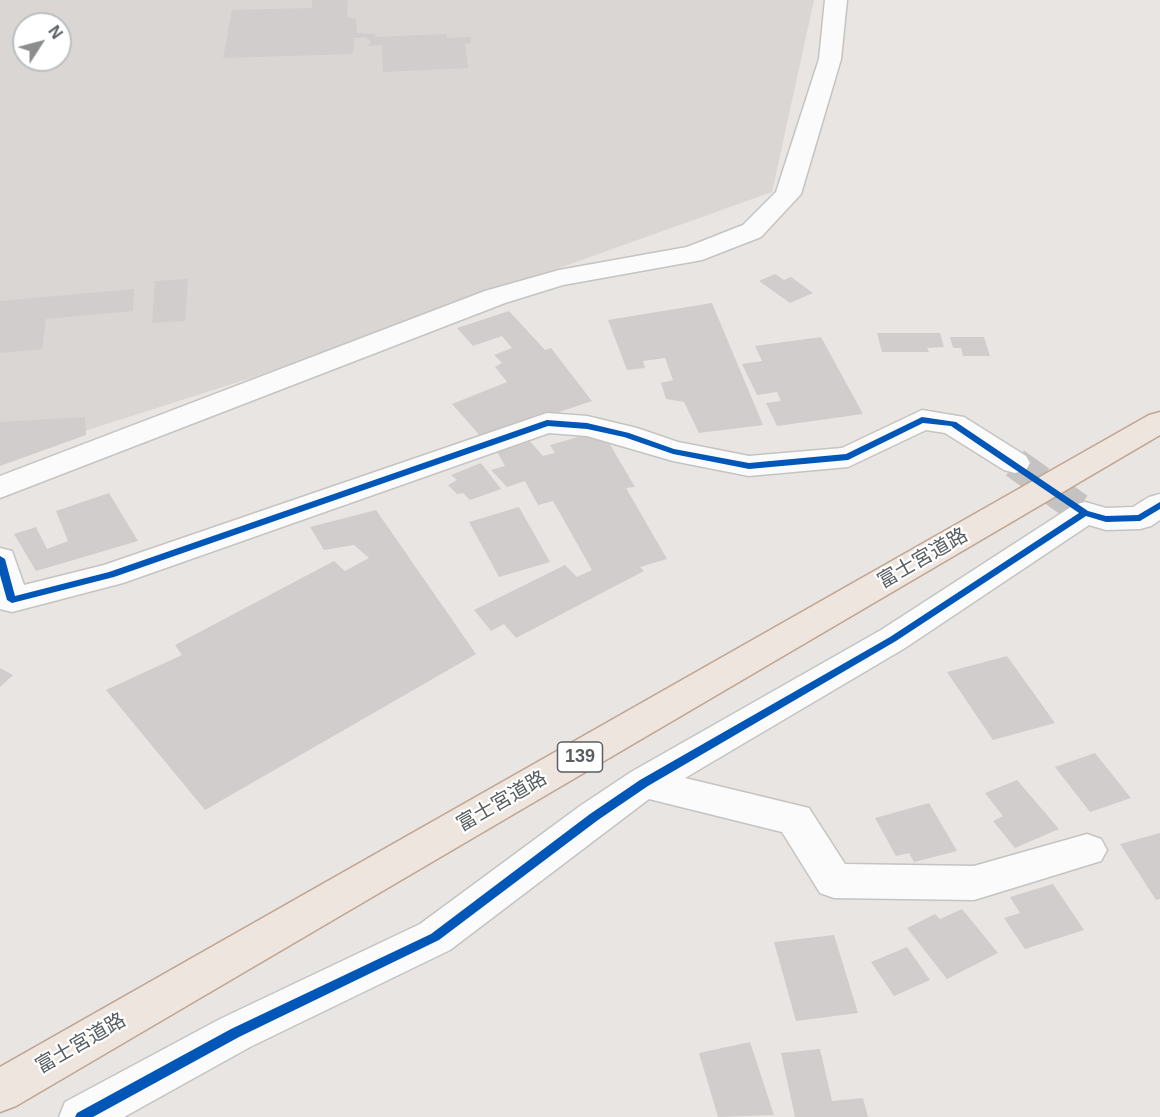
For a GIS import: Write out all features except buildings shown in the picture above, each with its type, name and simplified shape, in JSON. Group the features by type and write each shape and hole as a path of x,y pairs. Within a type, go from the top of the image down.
{"highway":[{"name":"富士宮道路","path":"0,1091 1160,422"}],"street":[{"path":"0,488 495,297 559,278 693,254 752,231 788,194 830,59 836,0"},
{"path":"0,559 12,600 111,575 547,423 587,426 626,435 673,451 749,466 848,457 922,420 953,424 1015,464"},
{"path":"81,1117 235,1033 435,937 594,817 644,783 893,639 1085,513 1106,519 1140,518 1160,505"},
{"path":"644,783 795,819 834,881 974,883 1087,850"}],"shaded area":[{"path":"0,0 814,0 772,192 254,377 0,458"}],"tunnel":[{"path":"1015,463 1085,513"}],"cycle path":[{"path":"0,559 12,600 111,575 547,423 587,426 626,435 673,451 749,466 848,457 922,420 953,424 1085,513 1106,519 1140,518 1160,505"},
{"path":"81,1117 235,1033 435,937 594,817 644,783 893,639 1085,513"}]}
